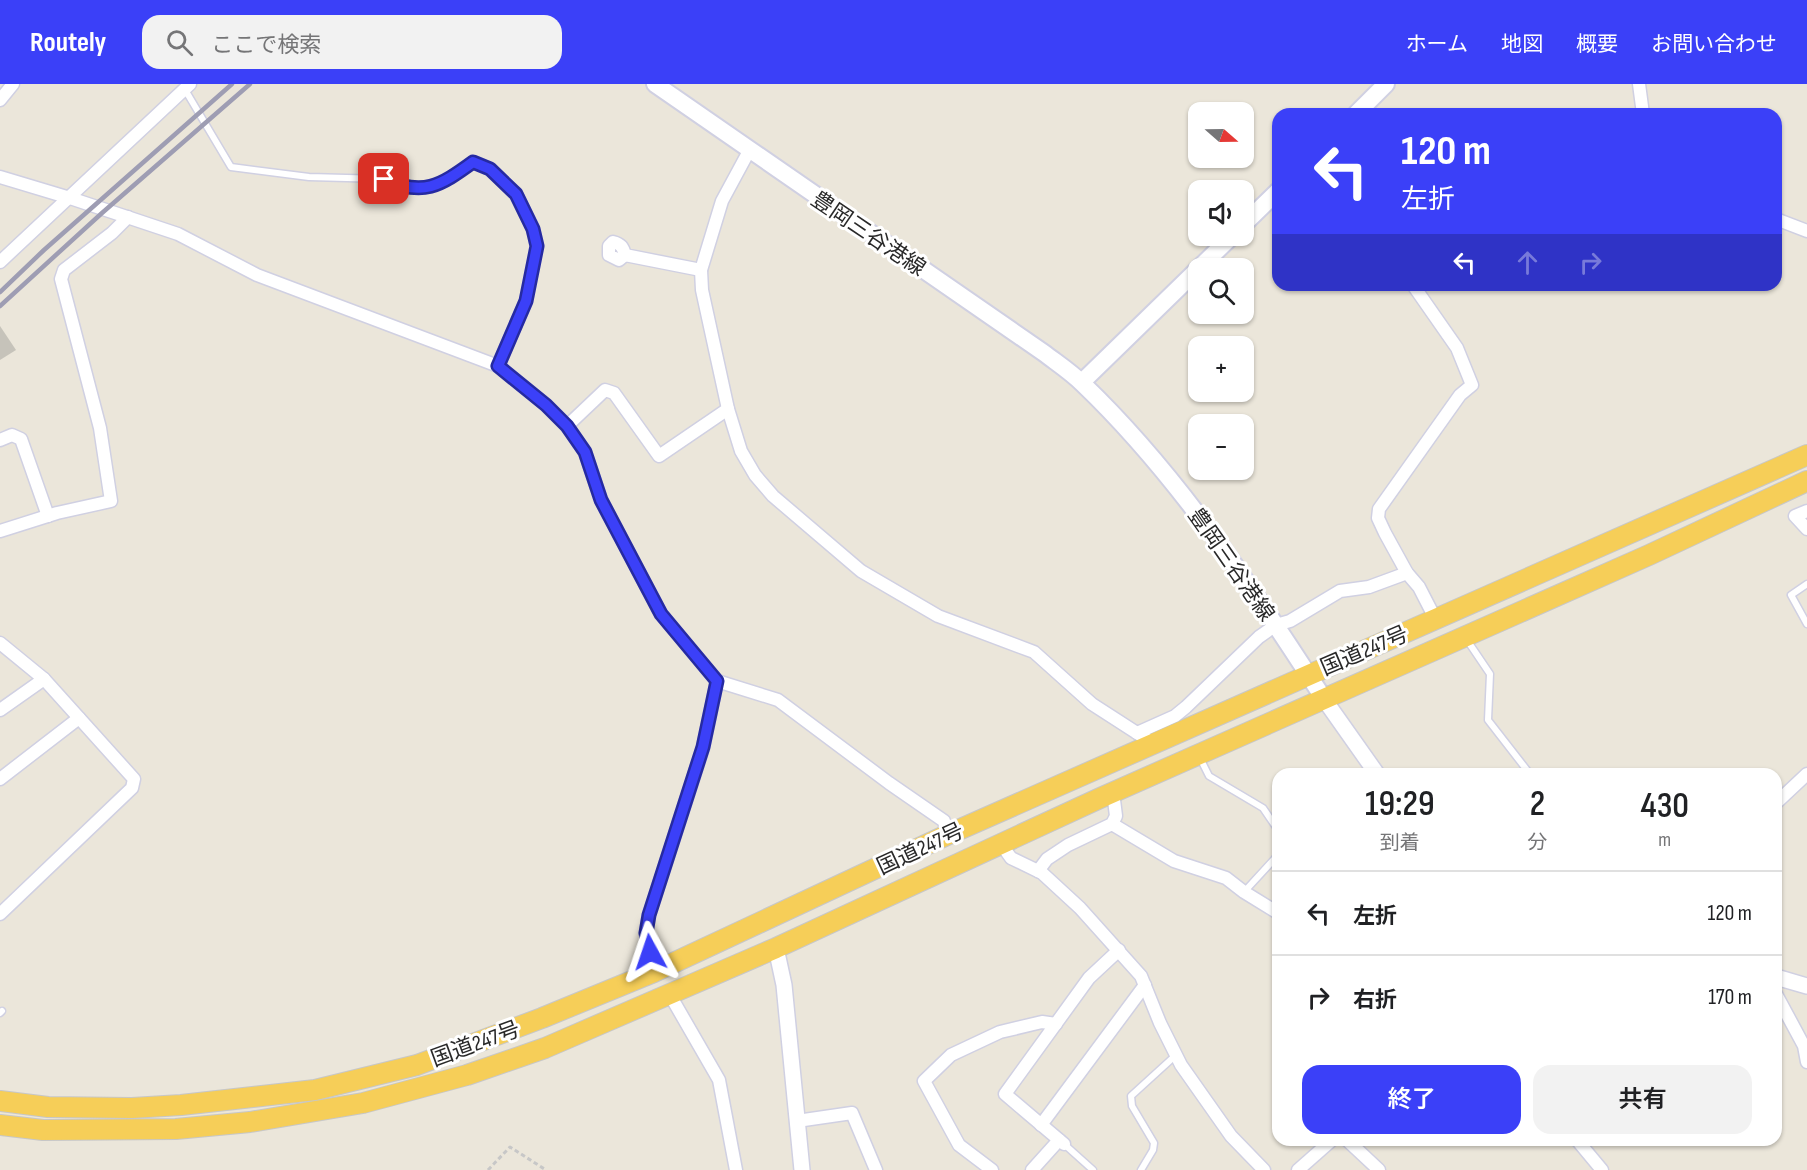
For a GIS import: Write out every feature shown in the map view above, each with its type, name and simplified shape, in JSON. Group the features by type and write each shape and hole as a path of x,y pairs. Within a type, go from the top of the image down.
{"highway":[{"name":"国道247号","path":"0,1101 48,1107 132,1108 181,1105 315,1090 417,1065 542,1018 654,972 947,835 1807,455"},
{"name":"国道247号","path":"0,1125 43,1130 176,1130 250,1122 363,1103 467,1075 545,1048 776,948 1113,792 1649,555 1807,481"}],"main road":[{"name":"豊岡三谷港線","path":"655,84 1044,353 1082,382 1180,490 1276,625 1324,699"},
{"path":"1362,108 1386,84"},
{"path":"1254,214 1272,197"},
{"path":"1082,382 1222,246"}],"street":[{"path":"0,100 13,84"},
{"path":"1639,84 1642,108"},
{"path":"0,262 70,198 185,85"},
{"path":"749,151 722,201 701,270 702,290 728,409 741,452 754,475 793,515 861,571 938,616 1034,652 1092,704 1154,744"},
{"path":"473,162 490,169 516,194 533,229 537,246 526,301 498,366"},
{"path":"0,177 178,234 257,275 498,366 546,405 567,426 585,452 601,500 661,614 717,681 778,700 944,821 947,835"},
{"path":"0,531 48,516 111,501 100,428 61,279 64,270 112,233 128,217"},
{"path":"1782,221 1807,231"},
{"path":"625,255 701,270"},
{"path":"1417,291 1457,348 1472,385 1460,394 1379,509 1378,519 1436,620"},
{"path":"567,426 605,390 614,393 659,456 728,409"},
{"path":"0,440 12,435 21,439 48,516"},
{"path":"1807,511 1795,516 1807,529"},
{"path":"1137,733 1175,716 1259,637 1276,625 1290,621 1340,591 1369,587 1407,573"},
{"path":"0,643 44,679 134,779 132,788 0,914"},
{"path":"0,710 44,679"},
{"path":"654,972 646,933 649,915 703,747 717,681"},
{"path":"1324,699 1373,768"},
{"path":"0,779 79,718"},
{"path":"1782,797 1807,774"},
{"path":"1038,871 1047,859 1068,845 1112,824 1116,816 1113,792"},
{"path":"1112,824 1174,861 1226,878 1272,909"},
{"path":"1001,844 1011,858 1038,871 1080,908 1141,976 1160,1023 1181,1065 1231,1136 1264,1170"},
{"path":"776,948 784,985 802,1170"},
{"path":"1032,1170 1062,1142 1005,1094 1089,978 1119,950"},
{"path":"1782,979 1807,986"},
{"path":"1041,1125 1145,985"},
{"path":"670,995 719,1080 736,1170"},
{"path":"1782,1005 1804,1046 1807,1062"},
{"path":"992,1170 959,1145 924,1081 951,1055 1000,1032 1042,1022 1056,1024"},
{"path":"797,1121 852,1113 876,1170"},
{"path":"1298,1170 1325,1146"},
{"path":"1354,1146 1380,1170"},
{"path":"1582,1146 1602,1170"}],"lane":[{"path":"185,85 231,167 309,177 384,179 413,189 426,188 444,180 473,162"},
{"path":"1807,584 1791,595 1807,624"},
{"path":"1464,635 1490,675 1488,720 1525,768"},
{"path":"1199,755 1209,776 1263,808 1272,821"},
{"path":"1244,892 1272,862"},
{"path":"1141,1170 1153,1150 1154,1143 1132,1106 1131,1096 1176,1055"},
{"path":"1062,1142 1093,1170"}],"path":[{"path":"488,1170 510,1146 546,1170"}],"building":[{"path":"0,326 16,350 0,360"}],"railway":[{"path":"0,292 44,250 232,84"},
{"path":"0,306 102,213 250,84"}],"route":[{"path":"384,179 402,187 426,188 473,162 490,169 516,194 533,229 537,246 526,301 498,366 546,405 567,426 585,452 601,500 661,614 717,681 703,747 649,915 646,933 650,952"}]}
